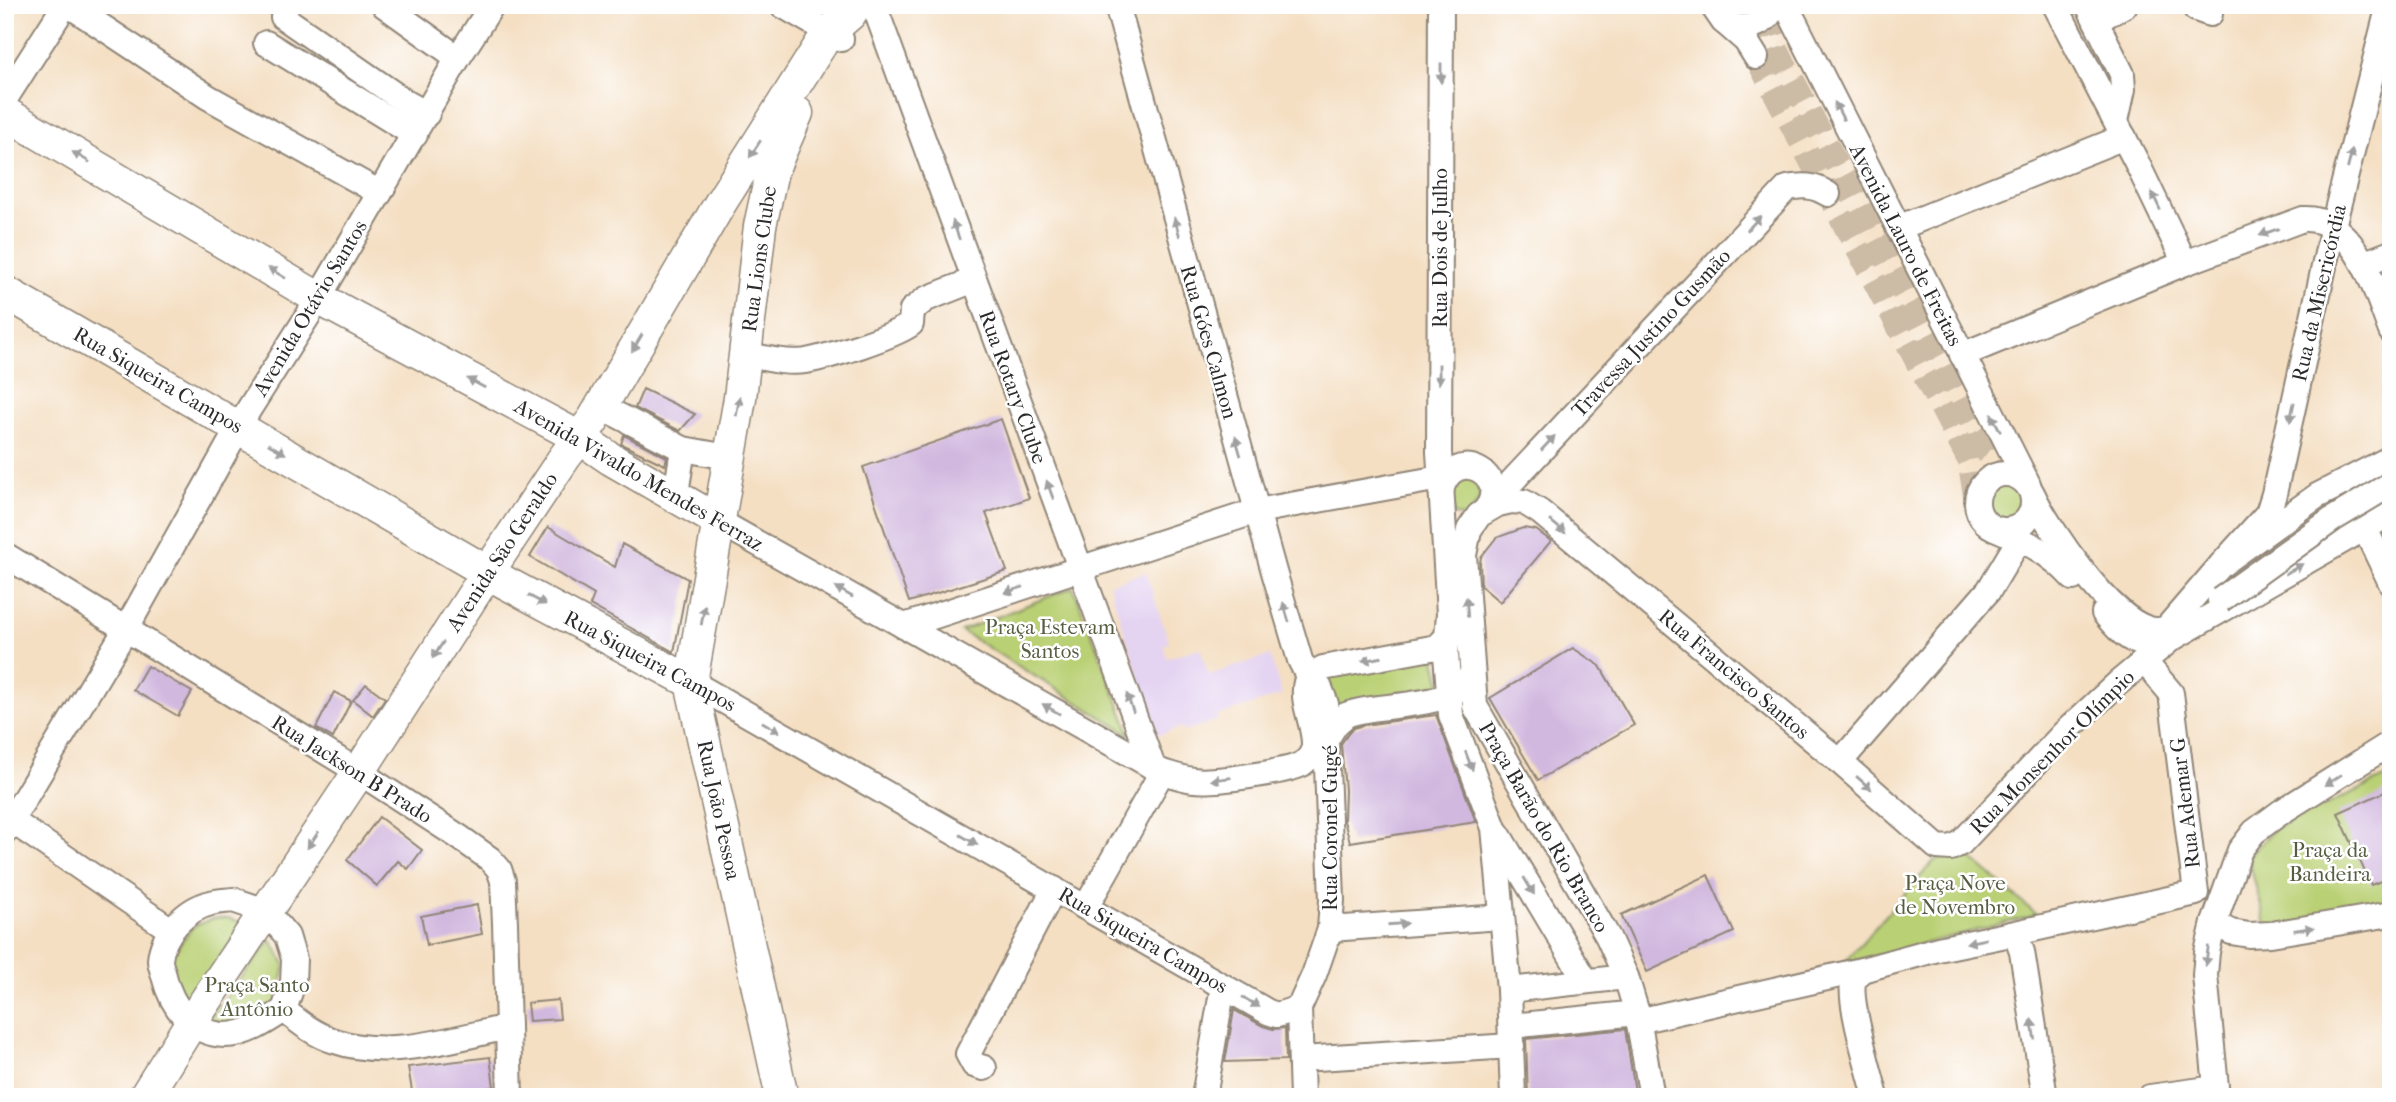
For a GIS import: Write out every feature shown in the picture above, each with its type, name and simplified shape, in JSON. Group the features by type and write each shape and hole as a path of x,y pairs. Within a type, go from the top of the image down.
{"main road":[{"name":"Avenida São Geraldo","path":"145,1097 488,572 580,438 721,202 850,19"},
{"name":"Rua Lions Clube","path":"720,522 740,398 760,226 772,171 794,118 850,19"},
{"name":"Avenida Vivaldo Mendes Ferraz","path":"5,113 318,298 580,438 720,522"},
{"path":"721,202 730,229 740,232 760,226"},
{"name":"Rua Siqueira Campos","path":"5,292 488,572 691,682"},
{"name":"Rua João Pessoa","path":"720,522 691,682 782,1097"}],"street":[{"path":"5,99 67,5 208,97 380,193"},
{"path":"384,5 458,58"},
{"path":"782,5 850,19"},
{"name":"Rua Góes Calmon","path":"1117,5 1257,512 1300,660 1308,676"},
{"name":"Rua Dois de Julho","path":"1441,5 1441,489 1449,581 1443,640"},
{"path":"1718,13 1733,27 1754,26 1764,21 1775,5"},
{"name":"Avenida Lauro de Freitas","path":"1786,5 2051,530 2105,596 2128,618 2160,632"},
{"path":"2054,5 2120,129 2185,263"},
{"path":"2120,129 2122,74 2092,13 2125,5"},
{"name":"Rua da Misericórdia","path":"2221,565 2268,513 2274,494 2333,226 2389,5"},
{"name":"Avenida Otávio Santos","path":"7,823 126,629 239,427 491,6"},
{"path":"1718,13 1746,41 1756,57"},
{"path":"283,17 407,103 421,125"},
{"name":"Rua Rotary Clube","path":"850,19 974,279 1079,569 1158,770"},
{"path":"266,43 421,125"},
{"path":"1898,228 2120,129"},
{"name":"Travessa Justino Gusmão","path":"1487,510 1787,188 1805,184 1828,194"},
{"path":"1962,355 2185,263 2303,219 2323,220 2333,226 2365,263 2391,331"},
{"path":"2365,263 2391,253"},
{"path":"745,354 785,361 806,361 875,340 911,324 912,310 926,299 974,279"},
{"path":"600,405 684,449 729,457"},
{"path":"681,499 678,480 684,449"},
{"path":"1997,529 2011,530 2025,523 2032,512 2031,489 2013,474 2001,473 1989,478 1980,488 1976,500 1984,522 1997,529 2039,547 2061,565 2127,637 2141,645 2156,645 2160,632 2221,565 2317,496 2391,457"},
{"path":"1467,466 1478,469 1488,477 1492,489 1487,510 1467,518 1454,514 1444,505 1441,489 1443,481 1451,471 1467,466"},
{"path":"2342,482 2391,583"},
{"path":"2160,632 2194,619 2333,519 2391,484"},
{"path":"904,626 1257,512 1441,489"},
{"name":"Rua Francisco Santos","path":"1487,510 1511,501 1524,502 1540,512 1840,762 1937,847 1956,846 1965,838"},
{"name":"Praça Barão do Rio Branco","path":"1487,510 1469,530 1464,555 1475,706 1608,937 1626,977 1637,1017 1652,1097"},
{"path":"2160,632 2365,529 2391,513"},
{"name":"Avenida Vivaldo Mendes Ferraz","path":"720,522 1158,770 1195,781 1219,780 1291,767"},
{"path":"1840,762 1989,590 2013,550"},
{"name":"Rua Jackson B Prado","path":"5,555 359,772 490,859 499,869 503,893 510,1097"},
{"name":"Rua Monsenhor Olímpio","path":"1965,838 2064,733 2144,661 2160,632"},
{"path":"1291,767 1304,763 1310,757 1314,746 1304,694 1308,676 1323,668 1443,640"},
{"name":"Praça Barão do Rio Branco","path":"1443,640 1451,715 1494,828 1586,981"},
{"name":"Rua Ademar G","path":"2011,934 2196,893 2171,693 2144,661"},
{"path":"1331,732 1353,712 1449,696 1465,686 1471,675"},
{"name":"Rua Coronel Gugé","path":"1302,1097 1299,1008 1330,929 1332,900 1328,788 1331,732 1320,688 1308,676"},
{"name":"Rua Siqueira Campos","path":"691,682 1268,1012 1277,1015 1299,1008"},
{"path":"2150,1097 2217,1092 2205,975 2207,952 2214,923 2240,850 2254,832 2281,812 2391,743"},
{"path":"1291,767 1311,767 1319,771 1328,788"},
{"path":"1086,907 1158,770"},
{"path":"7,823 171,930"},
{"name":"Praça Barão do Rio Branco","path":"1494,828 1509,990 1513,1097"},
{"path":"984,1068 974,1065 968,1054 1054,889"},
{"path":"233,900 266,911 287,936 294,959 293,983 284,1010 250,1031 225,1035 206,1031 191,1023 176,1007 167,989 160,961 171,930 190,912 210,903 233,900"},
{"path":"2214,923 2231,932 2260,934 2391,914"},
{"path":"1330,929 1503,923"},
{"name":"Praça Barão do Rio Branco","path":"1503,923 1538,987"},
{"path":"1301,1059 1511,1036 1637,1017 1862,970 1938,949 2011,934 2019,943 2045,1097"},
{"path":"1862,970 1853,982 1854,1005 1877,1097"},
{"path":"1509,990 1626,977"},
{"path":"1204,1097 1223,986"},
{"path":"284,1010 316,1033 337,1042 372,1047 404,1047 508,1027"}],"shaded area":[{"path":"1146,572 1169,643 1163,645 1167,658 1200,648 1209,675 1270,655 1282,695 1217,716 1218,720 1184,731 1183,727 1154,736 1142,701 1146,699 1109,584"}],"green space":[{"path":"2001,473 2013,474 2032,512 2019,525 2005,529 1993,527 1983,519 1978,508 1978,496 1985,483"},
{"path":"1447,475 1491,482 1467,518 1454,515"},
{"name":"Praça Estevam Santos","path":"1073,587 1131,735 961,631"},
{"path":"1433,650 1443,693 1339,717 1319,672"},
{"name":"Praça da Bandeira","path":"2391,775 2391,900 2372,910 2267,928 2248,857 2274,829"},
{"name":"Praça Nove de Novembro","path":"1964,852 2037,915 1843,964 1934,861"},
{"name":"Praça Santo Antônio","path":"214,918 230,918 244,925 177,1015 167,960 194,926"},
{"name":"Praça Santo Antônio","path":"271,940 285,964 276,1011 197,1034"}],"building":[{"path":"643,389 695,414 680,431 635,408"},
{"path":"1001,419 1029,498 986,513 1007,571 909,602 863,467"},
{"path":"624,435 667,457 665,465 621,444"},
{"path":"548,527 615,567 622,544 688,579 674,652 590,605 594,595 530,557"},
{"path":"1523,528 1536,530 1551,541 1500,602 1481,586 1481,557 1496,538"},
{"path":"1573,648 1600,666 1634,725 1538,780 1490,698"},
{"path":"147,666 192,692 178,716 133,690"},
{"path":"366,684 385,698 373,716 353,700"},
{"path":"334,692 351,701 333,738 316,728"},
{"path":"1436,715 1476,822 1350,842 1344,821 1345,790 1341,744 1353,728"},
{"path":"2391,789 2391,877 2371,885 2338,813"},
{"path":"379,817 422,850 408,869 398,861 377,886 347,860"},
{"path":"1708,875 1734,932 1647,972 1621,915"},
{"path":"477,905 482,934 427,945 421,916"},
{"path":"558,1000 560,1019 529,1021 527,1003"},
{"path":"1234,1010 1263,1026 1285,1028 1286,1060 1225,1062"},
{"path":"1625,1029 1635,1091 1577,1097 1528,1097 1526,1039"},
{"path":"490,1057 494,1087 413,1097 408,1067"}],"tunnel":[{"path":"1771,13 1772,33 1777,50 1987,452 2014,474"},
{"path":"1756,57 1969,460 1976,500"}]}
